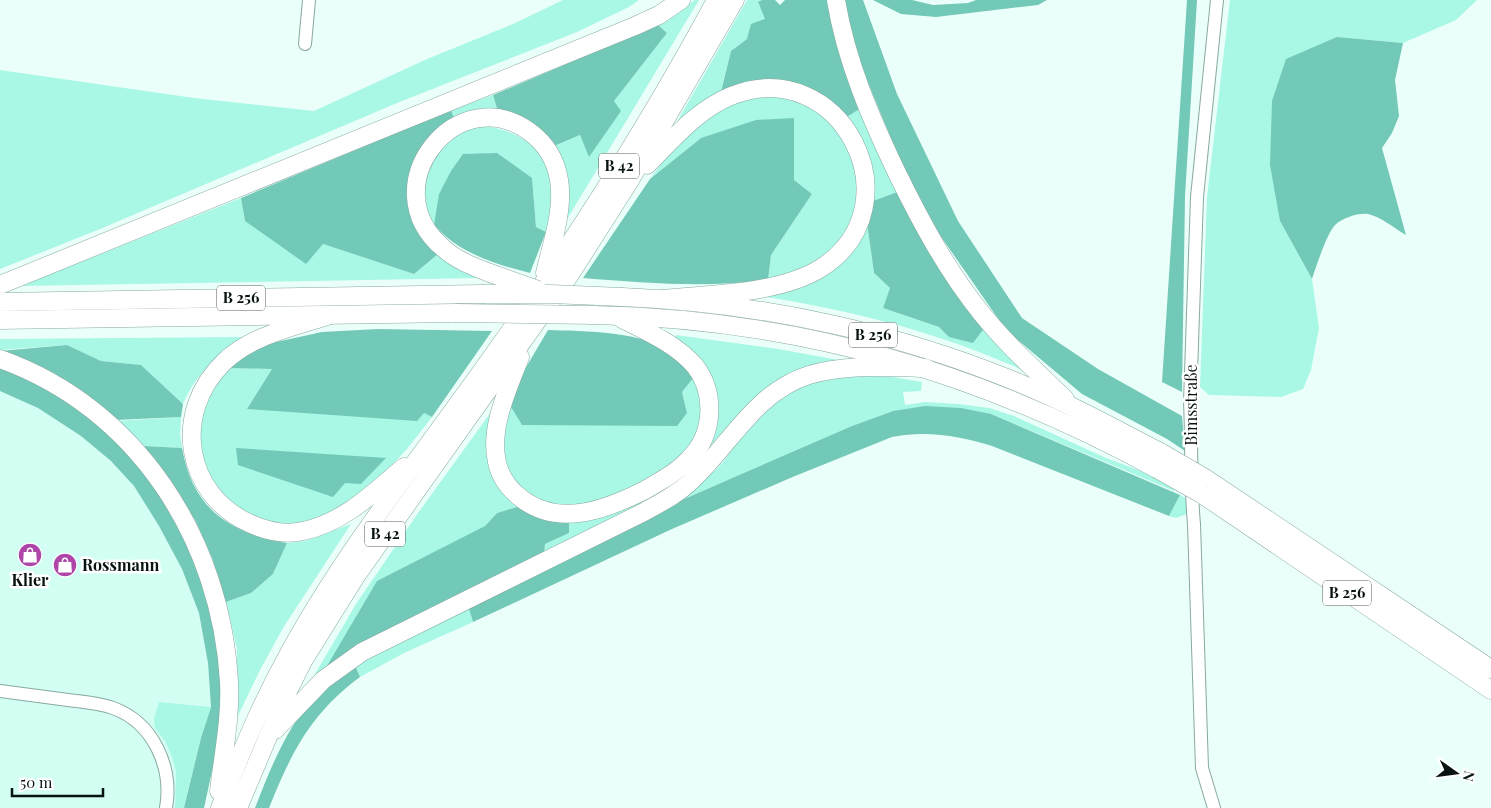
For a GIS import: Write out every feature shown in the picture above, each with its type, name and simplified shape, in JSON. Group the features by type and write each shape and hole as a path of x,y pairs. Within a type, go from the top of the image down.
{"highway":[{"path":"0,285 636,26 659,15 681,0"},
{"name":"B 42","path":"218,808 246,742 287,656 344,564 422,453 502,344 547,289 586,218 636,139 716,0"},
{"name":"B 42","path":"238,808 283,701 304,662 356,576 572,273 629,182 735,0"},
{"path":"836,0 843,37 866,102 887,151 928,233 956,279 982,314 1007,343 1074,408"},
{"path":"629,182 691,122 708,109 730,96 756,90 783,90 807,97 821,104 843,123 858,148 862,161 865,189 861,216 856,228 841,250 821,268 797,280 760,289 663,299"},
{"path":"480,119 503,120 525,128 548,150 555,164 560,195 547,289 490,273 462,260 442,247 426,226 419,213 416,198 421,165 428,151 450,129 465,122 480,119"},
{"name":"B 256","path":"0,302 482,294 547,289 720,305 801,318 896,340 972,365 1074,408 1159,461 1204,486 1491,669"},
{"name":"B 256","path":"0,320 455,313 615,316 679,320 770,331 858,349 926,368 993,392 1159,461"},
{"path":"330,315 266,336 244,347 225,360 205,384 193,414 190,438 196,465 208,489 217,501 240,519 268,530 301,532 333,522 422,453"},
{"path":"525,340 504,401 497,429 495,453 500,472 517,496 539,510 552,514 566,515 593,511 631,497 676,471 691,458 698,448 709,421 708,391 703,378 694,366 673,346 615,316"},
{"path":"0,359 53,383 84,404 110,426 157,476 180,509 189,527 198,546 214,592 220,614 227,656 229,708 218,808"},
{"path":"265,741 323,680 362,652 644,512 674,494 704,468 765,399 784,387 807,376 830,370 862,367 926,368"},
{"name":"B 256","path":"1204,486 1491,690"}],"street":[{"path":"305,44 310,0"},
{"name":"Bimsstraße","path":"1214,808 1202,768 1191,488 1190,402 1197,197 1217,0"},
{"path":"0,691 94,703 115,708 132,718 150,736 163,761 167,774 168,788 166,808"}],"shaded area":[{"path":"0,391 38,408 81,436 111,461 134,486 159,526 182,569 199,613 208,663 211,707 159,702 155,728 165,741 176,772 175,808 0,808"}],"green space":[{"path":"563,0 639,0 629,7 577,32 397,103 100,229 0,269 0,70 194,98 314,111 427,59 513,24"},
{"path":"695,0 699,0 566,221 554,146 580,135 589,156 614,101 667,33 658,25"},
{"path":"747,0 762,0 758,3 766,19 747,39 731,51 721,92 670,134"},
{"path":"762,0 775,0 780,5 785,0 828,0 861,108 847,117 831,104 757,82 738,85 721,92 731,51 747,39 751,24 765,19 758,2"},
{"path":"844,0 863,0 897,94 958,221 1022,318 1098,369 1182,416 1185,451 1167,439 1082,394 1006,330 937,231 902,165 852,44"},
{"path":"873,0 912,0 933,5 968,3 976,0 1047,0 1038,5 936,17 901,14"},
{"path":"1187,0 1197,0 1185,196 1182,392 1162,382"},
{"path":"1230,0 1477,0 1456,20 1403,43 1337,37 1280,221 1312,279 1319,328 1311,370 1303,389 1281,397 1209,395 1200,387 1207,197"},
{"path":"658,25 667,33 614,101 621,111 589,157 580,135 554,146 498,112 493,95"},
{"path":"1337,37 1403,43 1395,80 1399,116 1392,133 1382,148 1406,235 1373,215 1359,214 1346,218 1338,222 1332,229 1312,279 1280,221 1270,165 1272,101 1286,59"},
{"path":"493,95 498,112 455,121 451,110"},
{"path":"763,96 782,97 805,103 838,129 857,169 856,207 842,240 811,266 768,280 771,255 812,194 794,180 794,118 701,138 650,179 678,144 713,113 739,99"},
{"path":"861,108 900,191 873,201 873,178 865,146 847,117"},
{"path":"451,110 455,121 411,170 408,185 409,200 420,233 438,254 414,274 323,244 306,264 245,221 241,198"},
{"path":"794,118 794,180 812,194 771,255 768,280 699,284 583,278 650,179 701,138 756,120"},
{"path":"476,127 493,127 506,131 527,142 543,157 552,178 553,190 552,206 546,232 536,227 532,178 434,225 426,211 423,200 425,178 429,168 434,158 449,141 462,132"},
{"path":"497,153 532,178 536,227 546,232 530,273 503,266 466,250 454,243 434,225 439,194 451,171 463,154"},
{"path":"900,191 985,327 973,343 949,337 939,327 883,308 890,288 874,273 867,223 873,201"},
{"path":"241,198 245,221 414,274 438,254 480,278 21,286"},
{"path":"867,223 874,273 890,288 883,308 939,327 949,337 985,327 1022,366 1020,369 925,333 860,315 761,296 854,246"},
{"path":"378,329 492,331 432,417 424,413 417,421 247,409 272,369 225,368 258,347 276,342 322,332"},
{"path":"548,330 614,334 661,346 679,359 694,377 682,392 687,413 677,426 522,425 510,405 525,369"},
{"path":"676,335 778,349 844,361 799,375 685,483 544,556 545,544 569,533 569,521 654,492 717,414 675,339"},
{"path":"242,337 208,366 194,383 183,404 141,365 101,361 67,345 0,350 0,339"},
{"path":"67,345 101,361 141,365 183,404 181,417 116,420 61,380 29,362 0,351"},
{"path":"0,367 24,377 59,397 84,413 115,440 143,470 188,541 213,612 222,683 221,720 204,808 184,808 201,738 211,707 208,663 199,613 182,569 159,526 134,486 111,461 81,436 38,408 0,391"},
{"path":"225,368 272,369 247,409 424,413 432,417 407,449 379,479 352,503 316,523 278,527 241,513 212,487 198,450 201,408"},
{"path":"844,375 893,377 922,382 921,391 903,392 905,405 925,402 989,408 1014,416 1106,458 1149,474 1175,489 1174,491 991,414 893,411 852,426 673,504 723,462 752,422 772,403 801,387"},
{"path":"694,377 700,388 704,419 692,447 650,481 586,507 540,504 509,477 501,442 510,405 687,413 682,392"},
{"path":"925,406 961,408 991,414 1180,495 1169,516 980,442 930,434 892,437 672,529 473,622 468,606 673,504 852,426 893,411"},
{"path":"491,412 495,414 490,430 520,506 497,513 308,686 356,604 418,513"},
{"path":"181,417 180,434 182,448 144,446 116,421"},
{"path":"144,446 182,448 187,469 195,487 204,502 216,514 247,532 287,543 273,574 251,593 226,602 212,558 195,520"},
{"path":"236,448 386,458 361,484 345,483 333,497 238,465"},
{"path":"1180,495 1190,501 1187,514 1176,518 1169,516"},
{"path":"520,506 569,521 569,533 545,544 544,556 324,671 377,581 485,526 497,513"},
{"path":"351,524 283,628 235,722 237,649 226,602 251,593 273,574 287,543 305,541"},
{"path":"468,606 473,622 404,653 360,677 354,663"},
{"path":"354,663 360,677 328,705 304,735 286,769 269,808 255,808 274,762 297,719 322,689"},
{"path":"159,702 211,707 201,738 184,808 175,808 176,772 165,741 155,728 154,719"}],"place":[{"name":"Klier","path":"30,555"},
{"name":"Rossmann","path":"65,565"}]}
